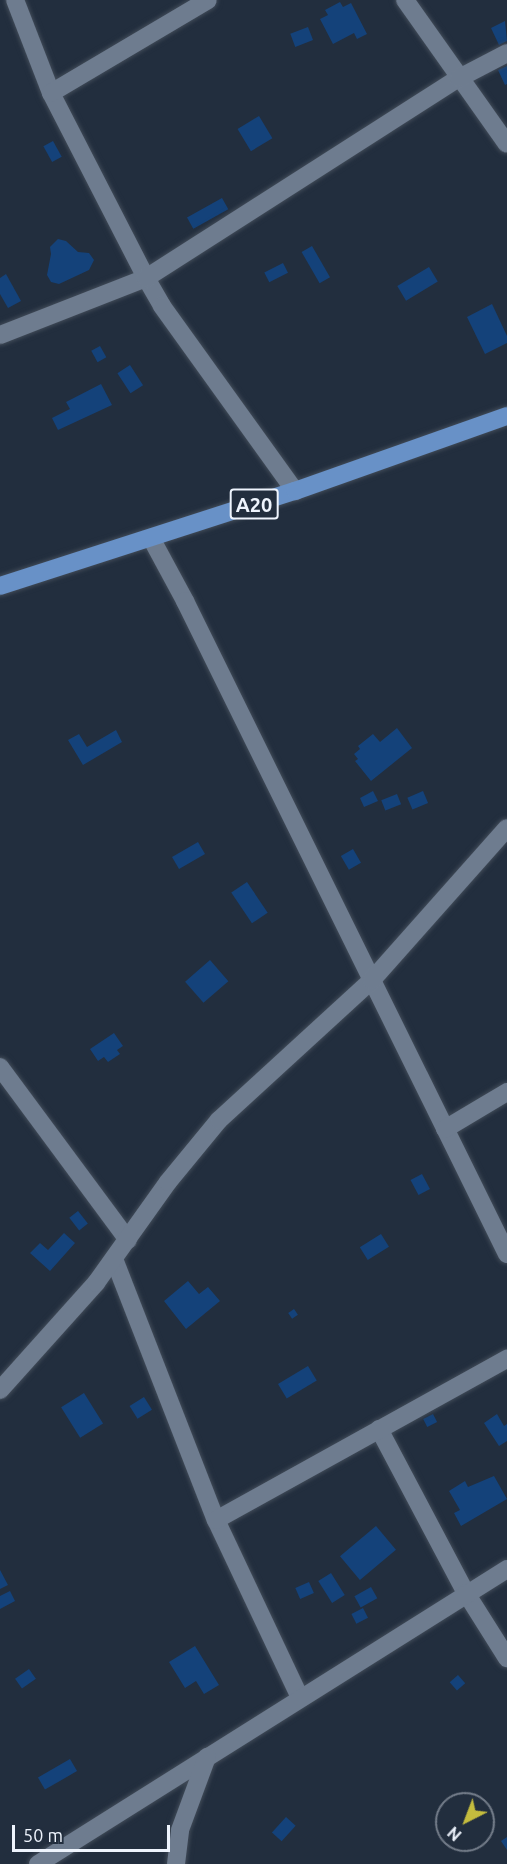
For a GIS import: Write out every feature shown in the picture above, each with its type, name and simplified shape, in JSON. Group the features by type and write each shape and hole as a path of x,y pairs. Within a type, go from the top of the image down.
{"main road":[{"name":"A20","path":"0,586 295,491 507,417"}],"street":[{"path":"15,0 51,93 146,278 162,306 295,491"},
{"path":"51,93 208,0"},
{"path":"405,0 507,144"},
{"path":"1,332 146,278 459,78 507,52"},
{"path":"151,537 185,601 507,1254"},
{"path":"0,1390 114,1259 168,1182 219,1120 372,980 507,828"},
{"path":"0,1067 128,1240"},
{"path":"445,1129 507,1092"},
{"path":"114,1259 216,1520 300,1698"},
{"path":"216,1520 507,1359"},
{"path":"379,1430 466,1593 507,1658"},
{"path":"38,1864 507,1569"},
{"path":"176,1864 180,1830 207,1757"}],"building":[{"path":"340,2 343,7 351,3 367,34 357,39 354,33 333,44 320,19 328,15 325,10"},
{"path":"505,21 507,41 499,45 491,28"},
{"path":"308,27 313,40 295,47 290,34"},
{"path":"507,66 507,84 505,85 498,70"},
{"path":"259,116 272,138 251,151 238,129"},
{"path":"53,141 62,157 52,162 43,146"},
{"path":"222,198 228,209 193,229 187,217"},
{"path":"58,239 66,241 78,252 89,253 94,260 89,270 59,284 51,282 47,275 50,247"},
{"path":"312,246 330,277 320,283 302,252"},
{"path":"283,263 288,273 269,282 264,273"},
{"path":"429,267 438,282 406,301 397,286"},
{"path":"6,274 21,301 8,308 0,294 0,278"},
{"path":"492,304 507,336 507,343 485,354 467,317"},
{"path":"100,346 106,357 98,362 91,351"},
{"path":"130,365 143,385 130,393 117,373"},
{"path":"101,384 112,405 58,430 52,418 70,409 66,402"},
{"path":"397,728 412,748 371,781 355,761 358,759 354,754 360,749 358,746 373,734 380,742"},
{"path":"116,730 122,742 83,765 68,740 79,734 87,747"},
{"path":"373,791 378,801 364,807 360,798"},
{"path":"423,791 428,803 412,810 407,798"},
{"path":"397,794 401,804 385,811 381,800"},
{"path":"198,842 205,854 179,869 172,857"},
{"path":"353,849 361,863 349,870 341,856"},
{"path":"247,882 268,913 252,923 231,893"},
{"path":"210,960 228,981 203,1003 185,982"},
{"path":"114,1033 123,1046 117,1050 120,1054 108,1062 104,1057 98,1061 90,1049"},
{"path":"422,1174 430,1189 419,1195 411,1180"},
{"path":"78,1211 88,1224 79,1230 69,1218"},
{"path":"64,1233 75,1243 50,1271 30,1253 40,1243 48,1250"},
{"path":"381,1234 389,1247 368,1260 360,1247"},
{"path":"188,1281 199,1294 208,1287 220,1301 186,1329 164,1301"},
{"path":"294,1309 298,1315 292,1319 288,1313"},
{"path":"308,1366 317,1381 287,1399 278,1384"},
{"path":"84,1393 103,1424 80,1438 61,1407"},
{"path":"144,1397 152,1410 138,1419 130,1406"},
{"path":"433,1414 437,1422 427,1427 423,1419"},
{"path":"497,1414 504,1426 507,1424 507,1441 499,1446 484,1423"},
{"path":"494,1476 507,1499 461,1526 454,1513 460,1510 449,1491 465,1481 468,1487"},
{"path":"376,1526 396,1550 360,1580 340,1556"},
{"path":"0,1570 8,1585 0,1589"},
{"path":"331,1573 345,1595 332,1603 318,1581"},
{"path":"309,1582 314,1593 300,1599 295,1588"},
{"path":"371,1587 377,1598 361,1608 354,1596"},
{"path":"10,1591 15,1601 0,1609 0,1596"},
{"path":"363,1608 368,1618 356,1624 351,1614"},
{"path":"195,1646 219,1685 204,1694 196,1681 185,1688 169,1662"},
{"path":"29,1669 36,1679 22,1689 15,1679"},
{"path":"458,1675 465,1683 457,1691 450,1682"},
{"path":"70,1759 77,1771 45,1790 38,1778"},
{"path":"286,1817 296,1826 282,1841 272,1833"},
{"path":"507,1837 507,1850 501,1841"}]}
